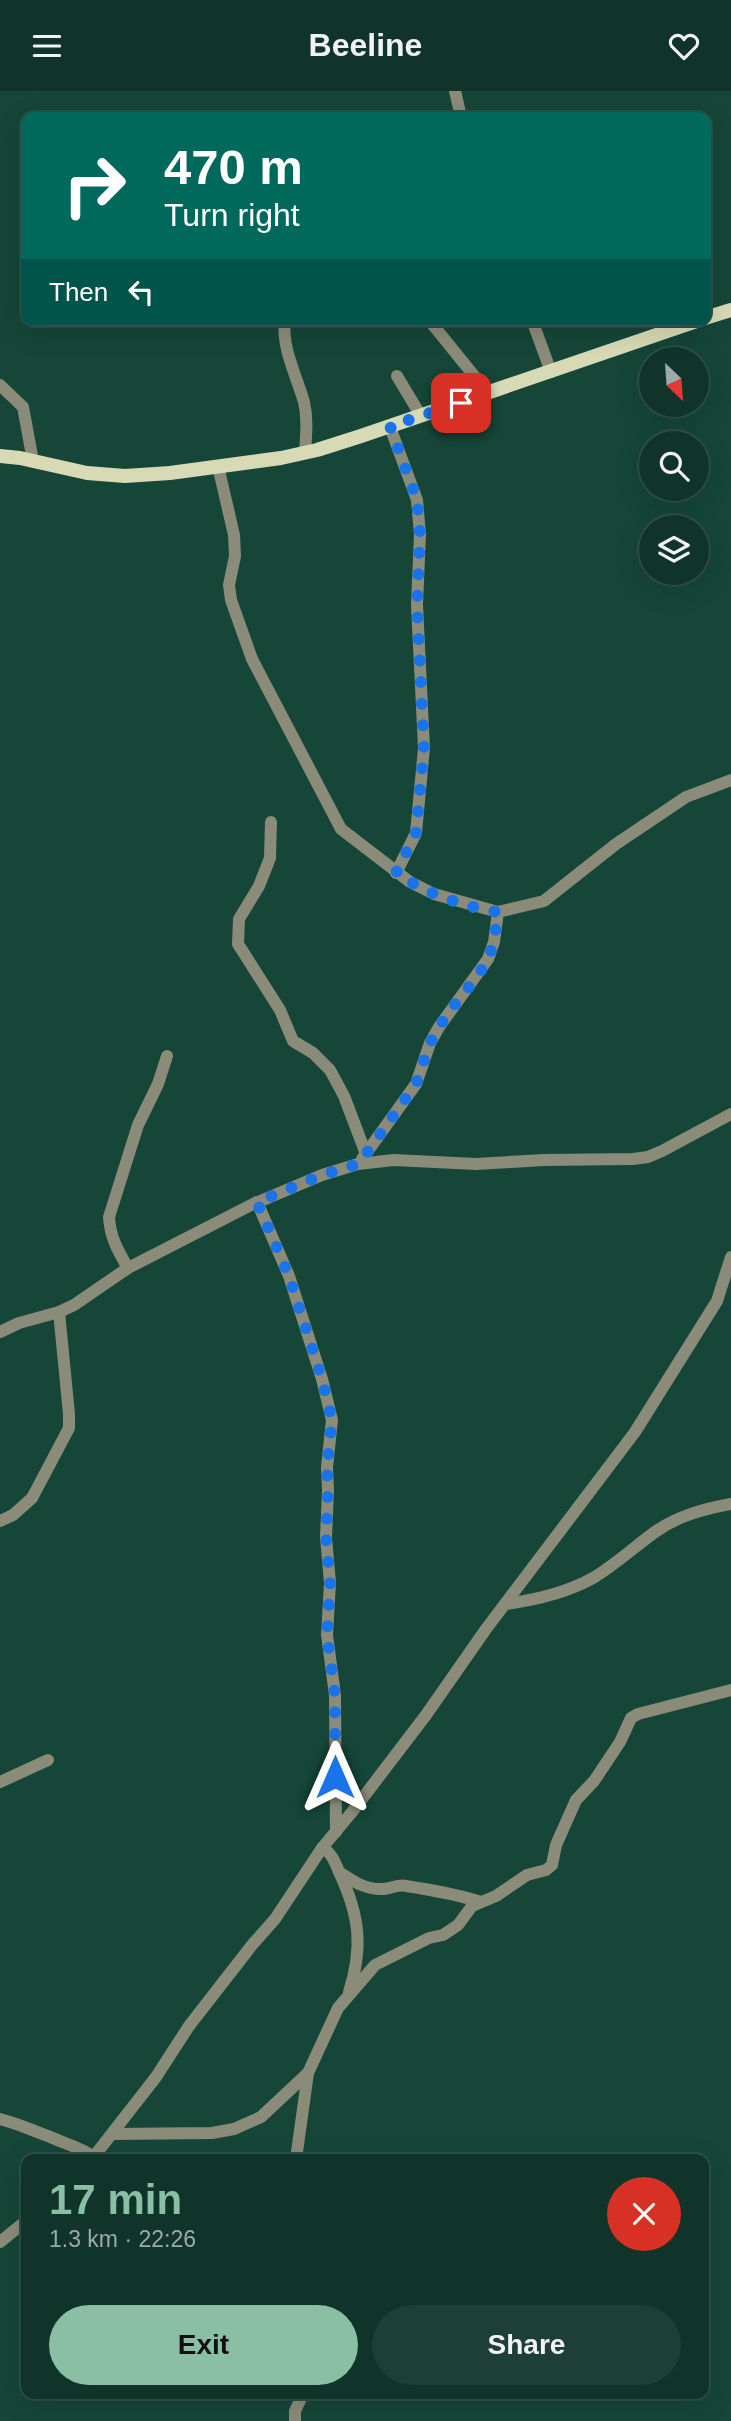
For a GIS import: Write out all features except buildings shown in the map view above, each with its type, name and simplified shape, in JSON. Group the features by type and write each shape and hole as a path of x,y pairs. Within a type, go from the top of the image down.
{"main road":[{"path":"711,316 731,310"},
{"path":"0,456 87,473 125,476 170,473 305,453 683,326"}],"street":[{"path":"455,91 460,112"},
{"path":"285,326 286,342 304,405 307,429 305,453"},
{"path":"434,326 488,393"},
{"path":"534,326 551,372"},
{"path":"397,376 421,416"},
{"path":"0,385 23,407 33,461"},
{"path":"390,426 417,500 420,534 417,605 424,748 416,833 396,873"},
{"path":"218,466 234,535 235,556 230,574 230,593 252,659 341,829 396,873 434,894 485,910 498,912 544,901 616,844 686,797 731,780"},
{"path":"271,822 270,858 260,886 239,919 238,944 280,1010 293,1041 313,1053 330,1070 344,1096 362,1159"},
{"path":"362,1159 416,1084 430,1043 447,1014 488,959 494,942 498,912"},
{"path":"128,1268 116,1247 109,1217 138,1125 158,1084 167,1056"},
{"path":"0,1332 74,1305 128,1268 257,1202 362,1159 476,1164 633,1159 662,1151 731,1114"},
{"path":"257,1202 289,1276 322,1379 332,1420 327,1467 326,1537 330,1583 327,1635 335,1695 336,1832"},
{"path":"96,2154 156,2077 189,2026 282,1910 322,1848 426,1714 635,1431 717,1301 731,1257"},
{"path":"0,1521 32,1498 69,1427 59,1312"},
{"path":"505,1605 533,1601 575,1587 596,1576 677,1519 731,1504"},
{"path":"297,2154 308,2073 333,2017 375,1965 429,1938 443,1935 458,1925 469,1908 496,1896 527,1875 546,1870 552,1865 556,1846 576,1800 610,1759 634,1715 731,1691"},
{"path":"0,1782 48,1760"},
{"path":"322,1848 327,1850 339,1872 358,1926 359,1940 348,1996"},
{"path":"339,1872 364,1887 380,1889 404,1885 448,1892 481,1902"},
{"path":"113,2134 212,2133 234,2129 261,2117 308,2073"},
{"path":"0,2119 30,2127 48,2137 79,2147 88,2154"},
{"path":"0,2242 21,2225"},
{"path":"295,2421 295,2411 301,2399"}],"route":[{"path":"335,1777 335,1695 327,1635 330,1583 326,1537 328,1445 332,1420 322,1379 289,1276 257,1202 322,1175 358,1164 416,1084 422,1073 430,1043 447,1014 477,977 494,942 498,912 434,894 396,873 416,833 424,748 417,605 420,534 417,500 390,426 461,403"}]}
